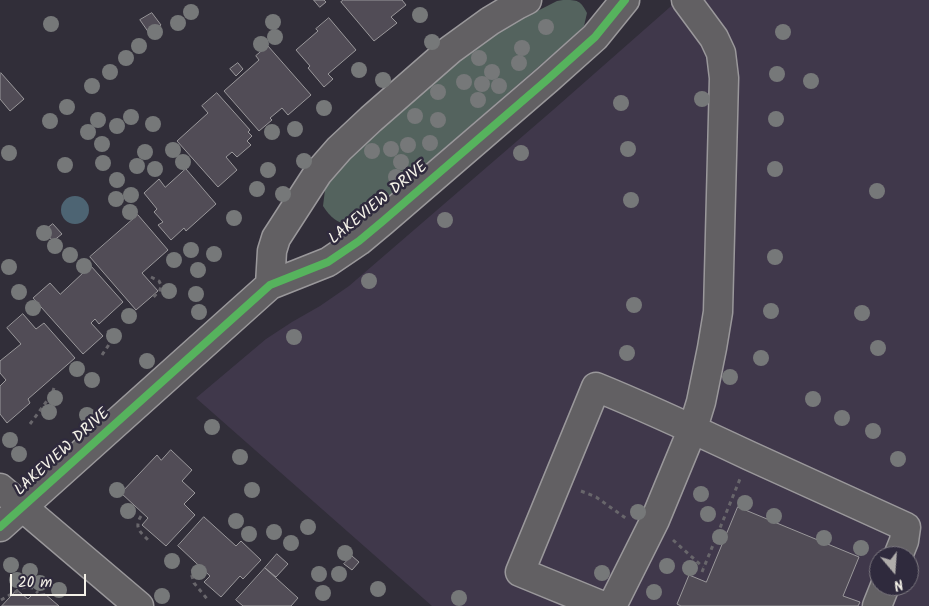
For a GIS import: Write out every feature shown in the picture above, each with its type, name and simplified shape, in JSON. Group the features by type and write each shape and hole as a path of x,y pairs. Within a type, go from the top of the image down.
{"street":[{"path":"270,285 272,251 276,238 318,173 339,149 450,50 490,21 527,0"},
{"name":"LAKEVIEW DRIVE","path":"0,528 270,285 328,262 359,241 585,47 625,0"},
{"path":"612,606 655,520 693,428 701,402 718,312 724,78 720,53 714,38 686,0"},
{"path":"603,606 520,572 596,387 693,428 750,456 906,526 902,546"},
{"path":"0,488 139,606"}],"path":[{"path":"151,277 159,281 161,285 160,290 151,300"},
{"path":"102,355 110,343 110,333 107,330"},
{"path":"30,424 52,394 54,388"},
{"path":"702,572 750,456"},
{"path":"141,516 137,522 138,528 150,542"},
{"path":"194,568 192,573 194,583 208,600"},
{"path":"1,600 24,587 33,588 38,593"}],"shaded area":[{"path":"678,0 929,0 929,606 432,606 196,398 266,339 349,286"},
{"path":"557,1 578,2 587,13 584,26 575,35 364,218 346,224 336,220 327,212 323,206 325,190 344,163 477,45 500,30"}],"water":[{"path":"75,196 85,200 89,210 85,220 75,224 65,220 61,210 65,200"}],"building":[{"path":"314,0 324,0 326,2 320,7"},
{"path":"344,0 402,0 406,5 391,17 397,23 374,41 341,2"},
{"path":"152,13 161,25 149,33 140,20"},
{"path":"329,18 356,50 328,74 333,79 324,87 308,68 310,66 296,50 318,31 316,29"},
{"path":"268,46 311,95 288,115 282,108 259,131 224,91 259,60 256,56"},
{"path":"238,63 243,69 236,76 230,69"},
{"path":"1,73 24,99 10,111 0,99"},
{"path":"217,93 250,130 248,132 252,136 247,141 251,145 237,157 232,152 226,157 237,170 218,187 177,141 208,113 202,106"},
{"path":"186,169 216,204 186,231 184,228 171,240 158,225 163,222 154,212 157,209 144,193 159,179 165,187"},
{"path":"138,215 168,250 142,273 158,291 136,310 90,257"},
{"path":"53,224 62,234 53,241 44,231"},
{"path":"91,266 123,302 99,324 95,319 91,323 103,336 83,354 33,298 50,283 60,294"},
{"path":"23,314 36,329 44,323 75,358 28,399 30,403 7,423 0,414 0,386 6,380 0,373 0,361 21,344 7,328"},
{"path":"171,450 192,470 182,481 195,493 184,504 195,515 166,546 142,525 148,518 121,493 157,455 161,460"},
{"path":"738,507 859,557 843,596 860,602 858,606 681,606 677,604 689,575 706,582"},
{"path":"204,517 236,546 241,541 261,560 243,579 240,576 221,597 204,582 210,576 178,546"},
{"path":"277,554 288,564 276,577 265,568"},
{"path":"352,556 359,562 352,570 344,564"},
{"path":"265,568 298,598 291,606 243,606 236,600"},
{"path":"17,590 28,599 32,595 45,594 59,606 2,606"}],"cycle path":[{"path":"0,527 270,285 328,262 359,241 383,221 595,37 625,0"}]}
